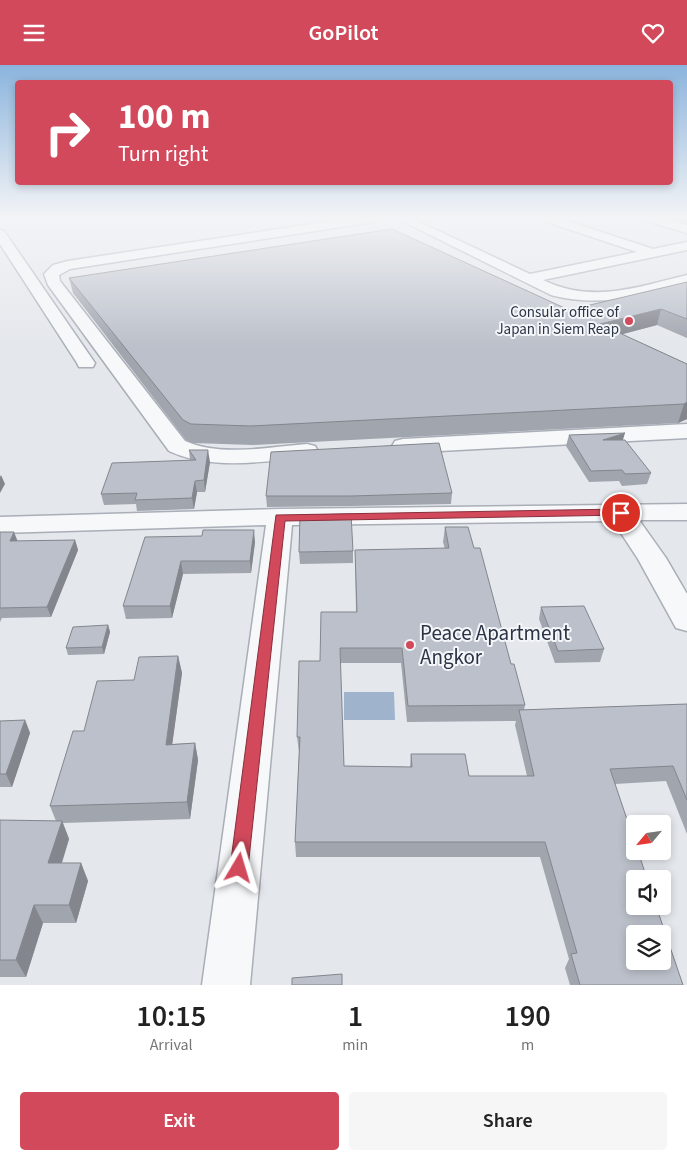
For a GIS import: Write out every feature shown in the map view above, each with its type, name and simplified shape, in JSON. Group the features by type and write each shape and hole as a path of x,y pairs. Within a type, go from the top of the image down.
{"street":[{"path":"18,261 86,363"},
{"path":"94,261 58,268 51,274 51,277 177,446 182,450 216,455 323,450"},
{"path":"491,261 556,292 584,299 618,295 687,279"},
{"path":"528,279 618,261"},
{"path":"382,447 687,431"},
{"path":"0,525 280,517 687,511"},
{"path":"621,513 652,558 687,621"},
{"path":"226,985 280,517"}],"water":[{"path":"344,692 394,692 395,720 344,720"}],"building":[{"path":"182,261 462,261 569,310 687,282 687,319 661,309 600,324 687,364 687,402 684,404 251,426 191,424 183,420 69,278"},
{"path":"625,433 603,440 625,440 651,473 625,474 622,470 591,471 569,435"},
{"path":"439,443 452,493 266,496 271,452"},
{"path":"189,450 208,450 204,480 195,481 192,498 135,500 137,493 101,494 112,463 196,460"},
{"path":"351,514 353,551 299,552 300,515"},
{"path":"445,527 468,527 474,548 480,548 511,664 514,664 525,705 408,706 402,648 340,648 344,766 412,767 411,754 465,754 469,776 534,776 519,710 687,704 687,800 673,766 610,769 626,816 626,860 641,860 644,870 626,870 626,915 659,915 662,925 626,925 626,970 671,970 671,950 683,985 580,985 571,954 577,953 545,842 295,842 300,737 297,737 299,661 320,661 321,612 357,612 355,550 449,548"},
{"path":"203,530 254,530 250,561 181,561 170,606 123,606 145,537 202,536"},
{"path":"0,532 14,532 10,541 75,540 47,607 0,608"},
{"path":"584,606 604,649 558,651 541,607"},
{"path":"108,625 102,647 66,648 73,627"},
{"path":"178,656 166,745 195,743 187,802 50,806 73,731 84,731 97,681 134,680 139,657"},
{"path":"25,720 6,774 0,774 0,721"},
{"path":"0,820 62,821 48,863 81,863 69,905 34,905 16,960 0,960"},
{"path":"342,974 342,985 292,985 292,978"}],"place":[{"name":"Consular office of Japan in Siem Reap","path":"629,321"},
{"name":"Peace Apartment Angkor","path":"410,645"}],"route":[{"path":"239,868 280,517 621,513"}]}
